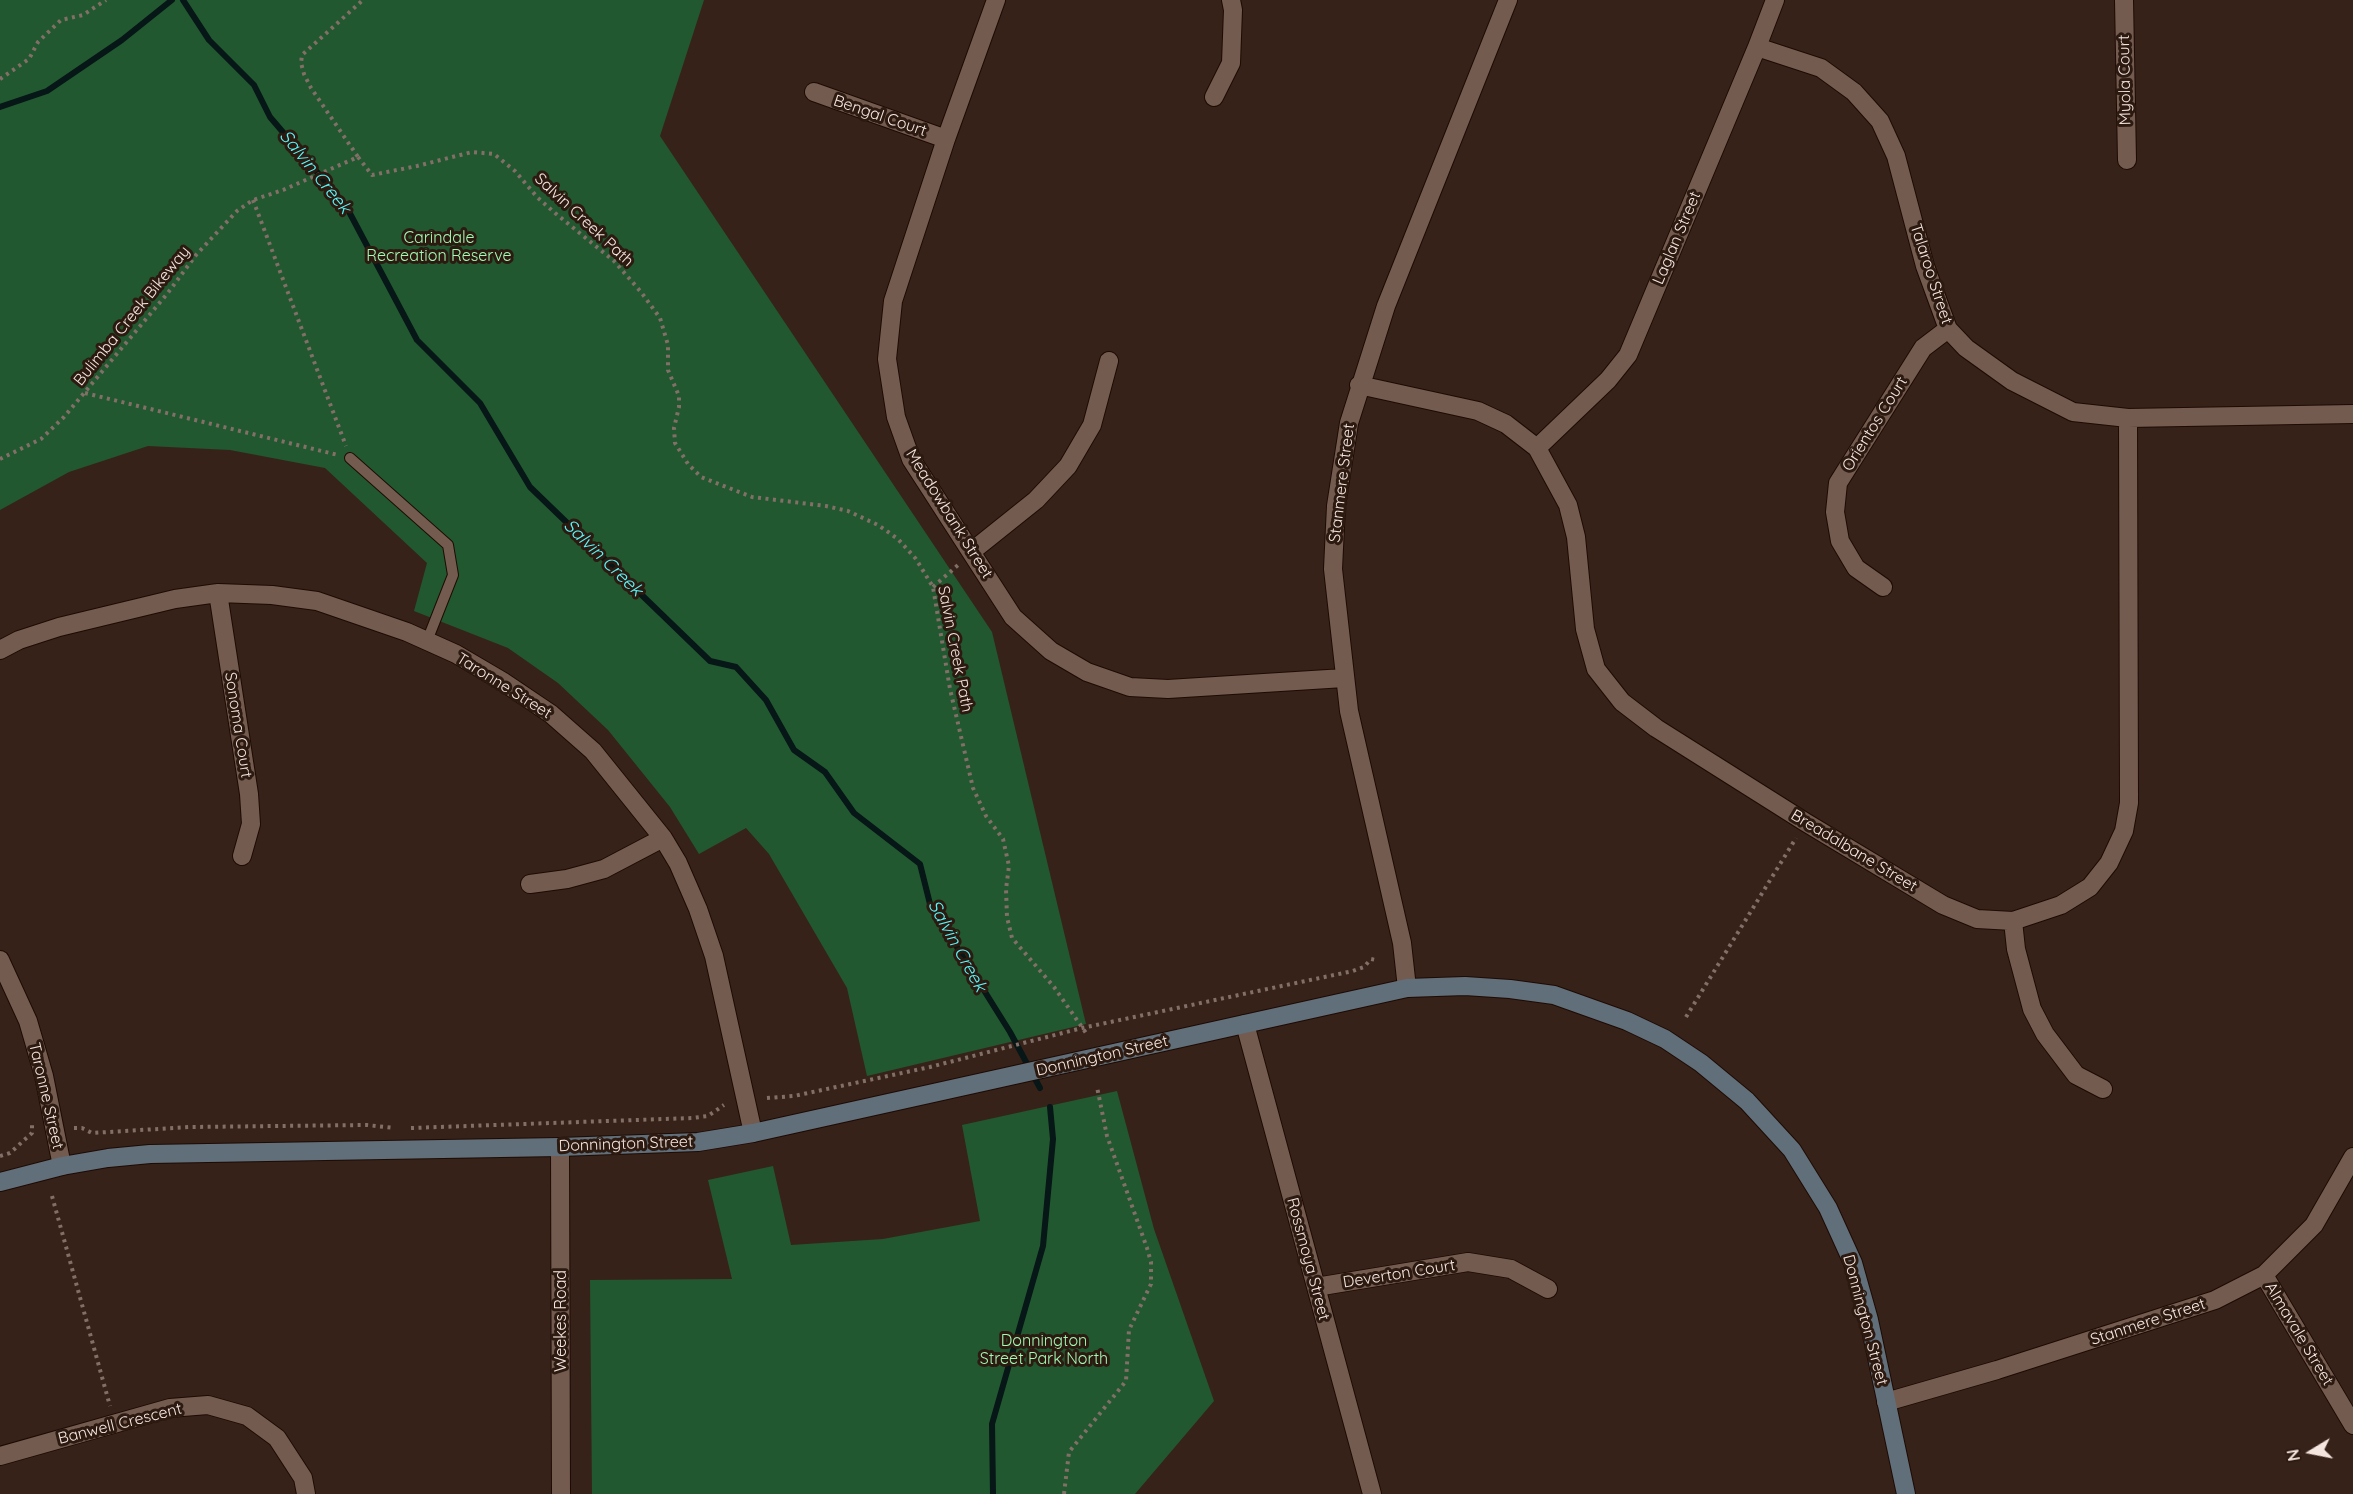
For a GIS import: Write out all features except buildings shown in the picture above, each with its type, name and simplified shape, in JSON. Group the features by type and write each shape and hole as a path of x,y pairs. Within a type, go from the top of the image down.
{"street":[{"name":"Meadowbank Street","path":"996,0 946,139 892,301 887,359 896,417 911,459 1013,617 1051,651 1087,672 1130,687 1168,689 1344,678"},
{"path":"1214,97 1231,63 1233,10 1231,0"},
{"name":"Stanmere Street","path":"1407,987 1402,944 1348,711 1333,558 1336,506 1349,423 1359,385 1386,306 1508,0"},
{"name":"Laglan Street","path":"1537,448 1608,380 1628,355 1775,0"},
{"name":"Myola Court","path":"2124,0 2127,160"},
{"name":"Talaroo Street","path":"1757,47 1821,68 1854,92 1880,121 1896,156 1925,266 1948,329 1966,348 2012,381 2073,412 2128,418 2353,414"},
{"name":"Bengal Court","path":"814,92 946,139"},
{"name":"Orientos Court","path":"1884,587 1856,568 1840,541 1835,512 1838,483 1923,348 1948,329"},
{"path":"971,552 1036,500 1068,465 1092,425 1109,361"},
{"name":"Breadalbane Street","path":"1359,385 1478,411 1506,424 1537,448 1568,505 1576,537 1585,629 1596,669 1622,702 1656,728 1943,905 1977,919 2013,921 2061,905 2090,887 2109,863 2124,831 2129,802 2128,418"},
{"name":"Taronne Street","path":"0,650 19,640 59,627 175,599 218,593 272,594 317,601 407,632 465,660 551,714 593,751 663,838 699,909 714,956 753,1133"},
{"name":"Sonoma Court","path":"218,593 250,804 251,824 242,856"},
{"path":"530,884 567,879 604,869 663,838"},
{"path":"2013,921 2016,949 2032,1009 2045,1034 2076,1075 2103,1089"},
{"name":"Taronne Street","path":"0,960 27,1021 41,1065 62,1166"},
{"name":"Donnington Street","path":"0,1182 62,1166 108,1158 150,1155 698,1142 753,1133 1071,1064 1407,987 1465,986 1554,995 1627,1020 1665,1039 1701,1063 1747,1101 1792,1150 1828,1208 1853,1263 1869,1320 1906,1494"},
{"name":"Rossmoya Street","path":"1245,1024 1372,1494"},
{"name":"Weekes Road","path":"560,1147 561,1494"},
{"name":"Stanmere Street","path":"1886,1402 1997,1370 2215,1300 2264,1275 2314,1225 2353,1157"},
{"name":"Deverton Court","path":"1316,1287 1468,1262 1511,1269 1548,1289"},
{"name":"Almavale Street","path":"2264,1275 2353,1425"},
{"name":"Banwell Crescent","path":"0,1456 170,1408 208,1405 247,1416 277,1438 303,1478 306,1494"}],"lane":[{"path":"350,458 448,545 453,575 427,641"}],"path":[{"path":"0,79 29,59 38,42 61,20 83,15 106,0"},
{"path":"358,157 311,88 301,63 302,55 363,0"},
{"name":"Salvin Creek Path","path":"358,157 372,175 472,152 494,154 515,171 537,197 614,261 660,318 668,345 668,370 679,396 674,428 675,442 688,464 701,477 752,497 826,506 858,515 898,539 916,559 933,587 950,689 973,788 986,816 1003,839 1009,866 1006,917 1012,938 1054,987 1086,1033"},
{"name":"Bulimba Creek Bikeway","path":"0,459 41,439 64,417 167,294 196,255 237,211 253,200 283,190 358,157"},
{"path":"253,200 350,458"},
{"path":"85,393 350,458"},
{"path":"933,587 955,567"},
{"path":"1686,1017 1805,822"},
{"path":"767,1098 794,1096 930,1067 1082,1028 1353,971 1364,967 1371,959 1376,960"},
{"path":"1064,1494 1069,1452 1126,1381 1129,1330 1150,1284 1151,1262 1148,1248 1107,1136 1097,1087"},
{"path":"407,1128 692,1118 708,1116 724,1105"},
{"path":"0,1156 10,1153 32,1133 31,1112"},
{"path":"73,1128 82,1128 92,1133 190,1127 367,1125 396,1129"},
{"path":"52,1196 114,1423"}],"green space":[{"name":"Carindale Recreation Reserve","path":"0,0 704,0 660,136 992,632 1086,1024 867,1076 847,988 769,854 746,828 699,854 670,807 608,730 558,683 508,648 414,611 427,563 325,468 230,450 148,446 69,472 0,510"},
{"name":"Donnington Street Park North","path":"1117,1091 1154,1229 1214,1401 1135,1494 592,1494 590,1280 732,1279 708,1180 773,1166 791,1245 883,1239 980,1221 962,1125"}],"waterway":[{"path":"0,107 47,91 122,40 172,0"},
{"name":"Salvin Creek","path":"183,0 209,40 254,85 270,117 346,206 417,340 480,403 530,487 710,661 736,667 766,700 794,750 825,772 854,813 920,864 930,904 1010,1032 1040,1088"},
{"name":"Salvin Creek","path":"993,1494 992,1424 1043,1246 1053,1139 1050,1107"}]}
